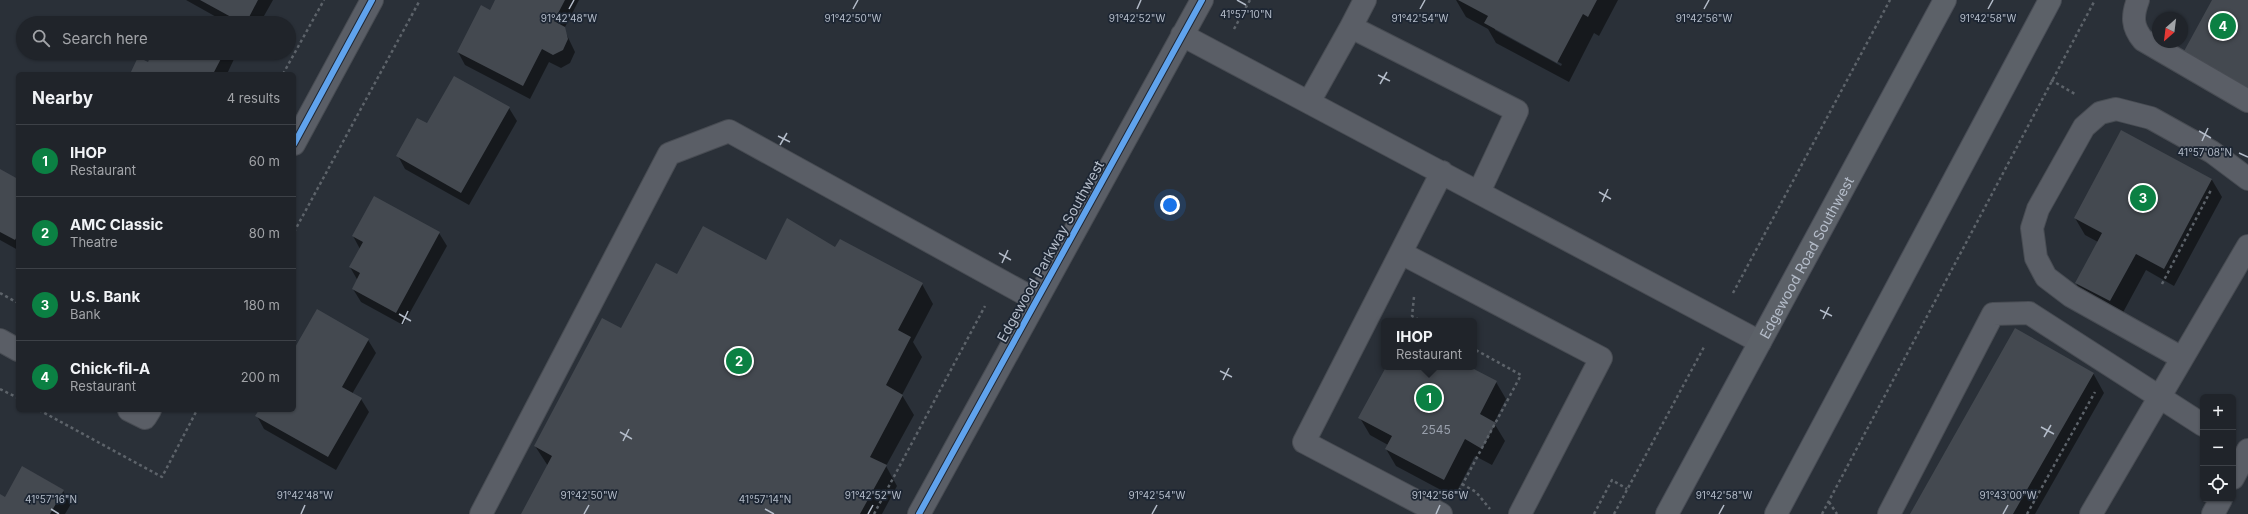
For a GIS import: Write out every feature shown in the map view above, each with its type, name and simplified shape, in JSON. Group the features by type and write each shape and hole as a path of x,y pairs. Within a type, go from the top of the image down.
{"main road":[{"name":"Edgewood Road Southwest","path":"1667,514 1945,0"},
{"path":"1776,514 2050,0"}],"street":[{"path":"296,140 372,0"},
{"name":"Edgewood Parkway Southwest","path":"919,514 1202,0"},
{"path":"1309,102 1365,0"},
{"path":"2138,0 2132,16 2136,32 2143,40 2248,101"},
{"path":"1351,27 1517,111 1479,192"},
{"path":"1182,35 1760,342"},
{"path":"2182,358 2071,296 2046,277 2036,258 2032,228 2038,208 2084,127 2100,113 2116,109 2151,118 2212,152 2248,179"},
{"path":"481,514 669,154 728,130 1036,300"},
{"path":"1442,172 1304,442 1448,506"},
{"path":"2091,514 2248,246"},
{"path":"1401,253 1601,358 1520,514"},
{"path":"1889,514 1993,314 2029,313 2200,423"},
{"path":"0,340 16,349"},
{"path":"2236,469 2243,449"},
{"path":"2213,514 2219,502"}],"path":[{"path":"296,51 324,0"},
{"path":"296,228 420,0"},
{"path":"1614,514 1890,0"},
{"path":"1822,514 2051,80 2095,0"},
{"path":"284,72 291,60"},
{"path":"2051,80 2107,112"},
{"path":"2162,284 2212,187"},
{"path":"874,514 999,279"},
{"path":"0,293 16,302"},
{"path":"1448,506 1462,484 1522,375 1477,351"},
{"path":"2026,514 2098,387"},
{"path":"0,389 16,397"},
{"path":"1594,514 1612,480 1627,489"},
{"path":"1462,484 1476,492 1490,510"},
{"path":"1829,502 1837,514"}],"building":[{"path":"200,0 258,0 250,16 229,16"},
{"path":"495,0 565,0 554,21 565,27 568,39 563,50 553,55 542,49 523,86 457,52 481,5 490,10"},
{"path":"1458,0 1597,0 1588,17 1583,14 1557,63 1484,23 1488,16"},
{"path":"2212,0 2248,0 2248,90 2183,53 2186,48 2188,48 2188,44"},
{"path":"137,60 144,60 148,62 149,60 220,60 214,72 131,72"},
{"path":"454,76 510,107 461,193 396,156 417,118 427,123"},
{"path":"2121,130 2212,179 2164,269 2136,254 2110,301 2075,283 2102,233 2074,218"},
{"path":"0,169 16,178 16,238 15,240 0,232"},
{"path":"374,196 440,232 396,313 352,289 360,273 349,267 363,242 352,236"},
{"path":"787,218 835,247 840,239 923,283 898,330 911,337 886,385 903,395 870,457 887,465 860,514 521,514 552,456 534,446 602,318 621,328 656,263 677,274 703,226 766,260"},
{"path":"317,309 369,339 342,387 362,398 328,457 255,416 258,412 296,412 296,346"},
{"path":"2015,328 2094,373 2013,514 1910,514"},
{"path":"1384,370 1476,370 1497,381 1480,414 1496,423 1482,449 1465,439 1444,480 1385,449 1392,436 1358,418"},
{"path":"22,466 64,490 50,514 0,514 0,494 5,497"}],"cycle path":[{"path":"296,140 372,0"},
{"path":"919,514 1202,0"}],"place":[{"name":"Chick-fil-A","path":"2223,26"},
{"name":"U.S. Bank","path":"2143,198"},
{"name":"AMC Classic","path":"739,361"},
{"name":"IHOP","path":"1429,398"}]}
